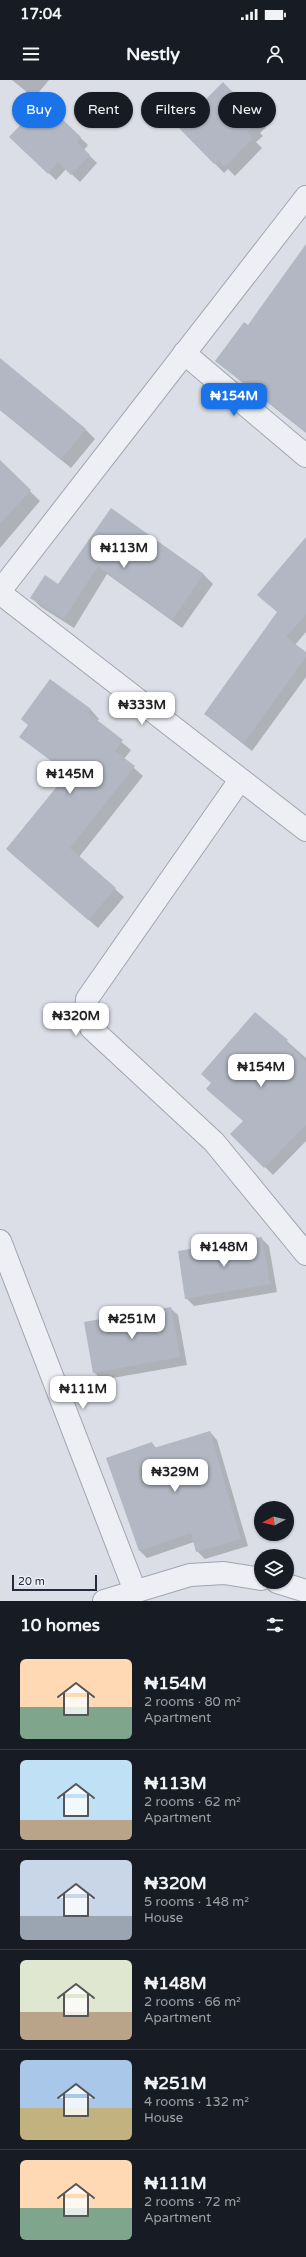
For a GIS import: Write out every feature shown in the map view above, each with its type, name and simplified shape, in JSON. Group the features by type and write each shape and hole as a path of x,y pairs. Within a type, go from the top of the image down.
{"street":[{"path":"306,197 0,592 306,830"},
{"path":"184,353 306,456"},
{"path":"240,780 87,998 86,1012 91,1028 214,1142 306,1254"},
{"path":"0,1241 135,1592"},
{"path":"104,1601 190,1575 224,1573 254,1578"},
{"path":"294,1587 306,1591"}],"building":[{"path":"223,82 233,92 218,92 218,128 252,128 247,132 253,138 225,167 218,160 214,164 179,128 210,128 210,95"},
{"path":"66,123 81,137 77,142 90,155 71,175 58,162 48,174 9,137 18,128 66,128"},
{"path":"306,244 306,432 215,361 244,322 248,325"},
{"path":"0,358 86,429 61,460 0,410"},
{"path":"0,460 31,490 0,524"},
{"path":"111,508 204,574 172,620 98,566 64,619 30,598 45,575 58,584"},
{"path":"306,537 306,614 286,637 306,652 306,657 244,743 204,714 277,612 257,595"},
{"path":"50,679 91,709 88,713 123,740 115,751 135,766 70,848 116,888 88,920 6,849 68,773 19,737 28,725 21,719"},
{"path":"255,1012 288,1040 286,1042 306,1062 306,1125 264,1168 230,1134 243,1121 206,1089 211,1083 201,1074"},
{"path":"262,1237 270,1284 185,1299 178,1251"},
{"path":"171,1307 180,1357 93,1373 84,1322"},
{"path":"210,1431 241,1539 196,1552 191,1533 139,1551 106,1458 152,1442 154,1448"}]}
